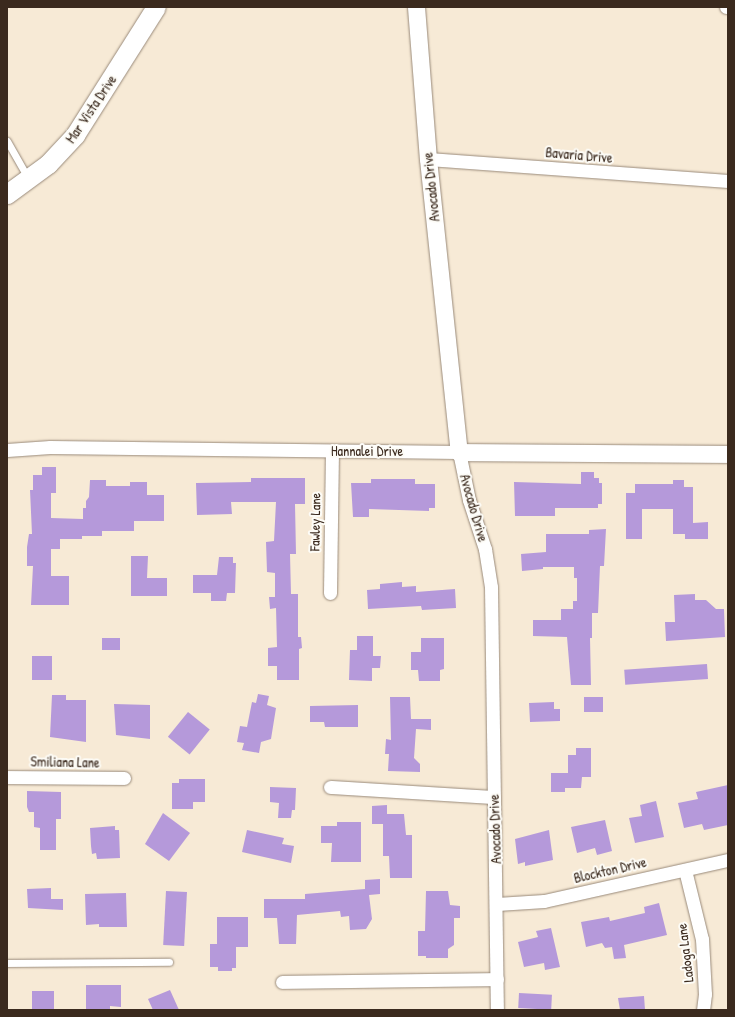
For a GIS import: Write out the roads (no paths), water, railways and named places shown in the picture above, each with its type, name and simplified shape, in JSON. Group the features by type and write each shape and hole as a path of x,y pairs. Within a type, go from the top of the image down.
{"main road":[{"name":"Mar Vista Drive","path":"7,194 62,151 84,124 156,7"}],"street":[{"name":"Avocado Drive","path":"416,7 428,159 459,452 469,500 485,549 491,588 497,904 497,1010"},
{"name":"Bavaria Drive","path":"428,159 728,181"},
{"name":"Hannalei Drive","path":"7,450 50,447 728,454"},
{"name":"Fawley Lane","path":"330,593 332,451"},
{"name":"Smiliana Lane","path":"7,777 124,778"},
{"path":"330,787 494,797"},
{"name":"Blockton Drive","path":"497,904 544,902 728,860"},
{"name":"Ladoga Lane","path":"686,870 702,939 705,994 703,1010"},
{"path":"282,982 497,979"}],"lane":[{"path":"7,141 28,179"},
{"path":"7,963 169,962"}]}
